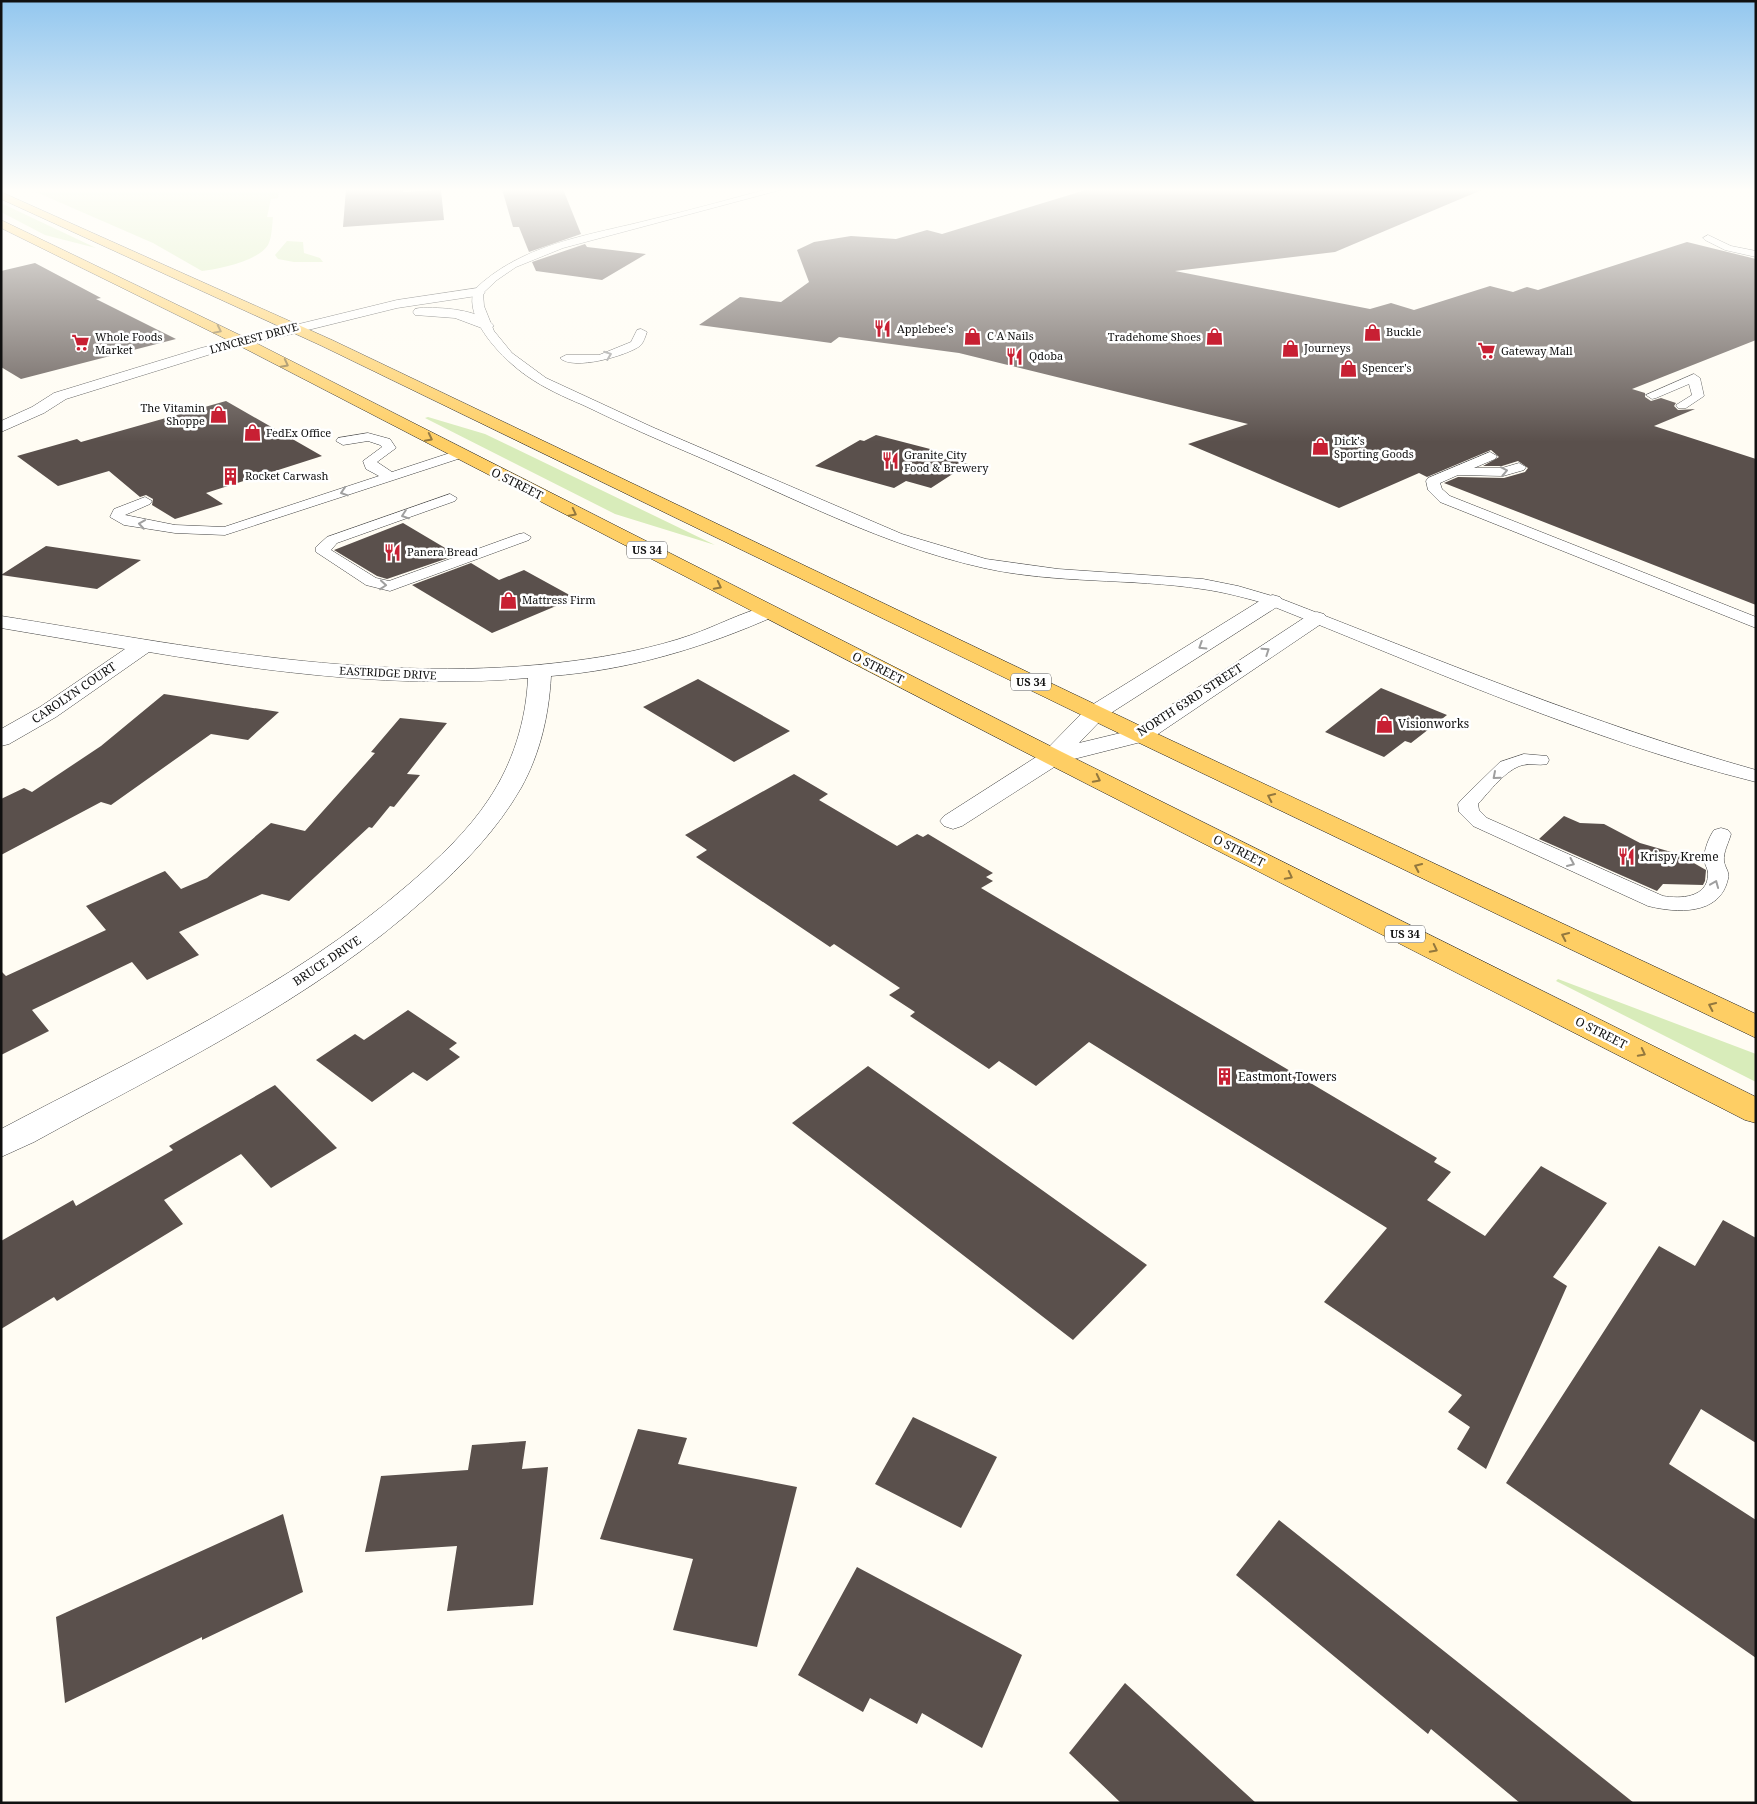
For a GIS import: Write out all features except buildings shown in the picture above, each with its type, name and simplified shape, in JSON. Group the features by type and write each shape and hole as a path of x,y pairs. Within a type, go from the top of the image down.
{"main road":[{"name":"O STREET","path":"103,273 247,344 1053,758 1756,1111"},
{"name":"US 34","path":"173,273 300,331 1141,735 1756,1027"}],"street":[{"name":"LYNCREST DRIVE","path":"300,331 386,316 478,296"},
{"name":"LYNCREST DRIVE","path":"1,427 38,410 60,396 81,389 396,304 478,296"},
{"path":"386,316 442,311 469,317 487,326"},
{"path":"953,821 1053,758 1095,712 1273,601"},
{"name":"EASTRIDGE DRIVE","path":"1,622 145,645 323,669 398,675 458,675 540,671 595,664 655,653 721,632 768,612"},
{"name":"NORTH 63RD STREET","path":"1053,758 1141,735 1317,618"},
{"name":"CAROLYN COURT","path":"1,738 48,712 145,645"},
{"name":"BRUCE DRIVE","path":"1,1144 275,995 337,955 391,916 446,866 473,836 509,786 532,730 537,710 540,671"}],"lane":[{"path":"501,273 486,283 478,296 478,308 506,355 515,363 562,391 792,493 923,547 952,556 1012,568 1092,577 1202,583 1230,588 1273,601 1660,748 1756,776"},
{"path":"566,358 601,358 635,344 641,332"},
{"path":"1652,395 1694,378 1698,396 1682,405"},
{"path":"343,440 368,437 385,442 389,448 370,461 370,466 391,477"},
{"path":"145,501 119,512 117,517 124,521 175,529 225,530 459,454"},
{"path":"1490,456 1433,481 1435,490 1445,499 1756,623"},
{"path":"1453,472 1503,472 1519,467"},
{"path":"450,498 332,540 323,547 324,552 371,582 390,586 524,538"},
{"path":"1540,760 1519,760 1508,766 1474,795 1468,804 1469,812 1480,822 1656,901 1669,905 1681,906 1698,902 1708,896 1716,886 1719,872 1714,861 1720,834"}],"green space":[{"path":"428,417 485,434 715,545 615,514 425,418"},
{"path":"1558,979 1756,1054 1756,1082 1556,981"}],"place":[{"name":"Applebee's","path":"883,329"},
{"name":"Buckle","path":"1372,332"},
{"name":"C A Nails","path":"973,336"},
{"name":"Tradehome Shoes","path":"1215,337"},
{"name":"Whole Foods Market","path":"81,343"},
{"name":"Journeys","path":"1290,348"},
{"name":"Gateway Mall","path":"1487,351"},
{"name":"Qdoba","path":"1015,356"},
{"name":"Spencer's","path":"1348,368"},
{"name":"The Vitamin Shoppe","path":"219,414"},
{"name":"FedEx Office","path":"252,433"},
{"name":"Dick's Sporting Goods","path":"1320,447"},
{"name":"Granite City Food & Brewery","path":"890,461"},
{"name":"Rocket Carwash","path":"231,476"},
{"name":"Panera Bread","path":"393,552"},
{"name":"Mattress Firm","path":"508,600"},
{"name":"Visionworks","path":"1384,724"},
{"name":"Krispy Kreme","path":"1626,857"},
{"name":"Eastmont Towers","path":"1224,1077"}]}
